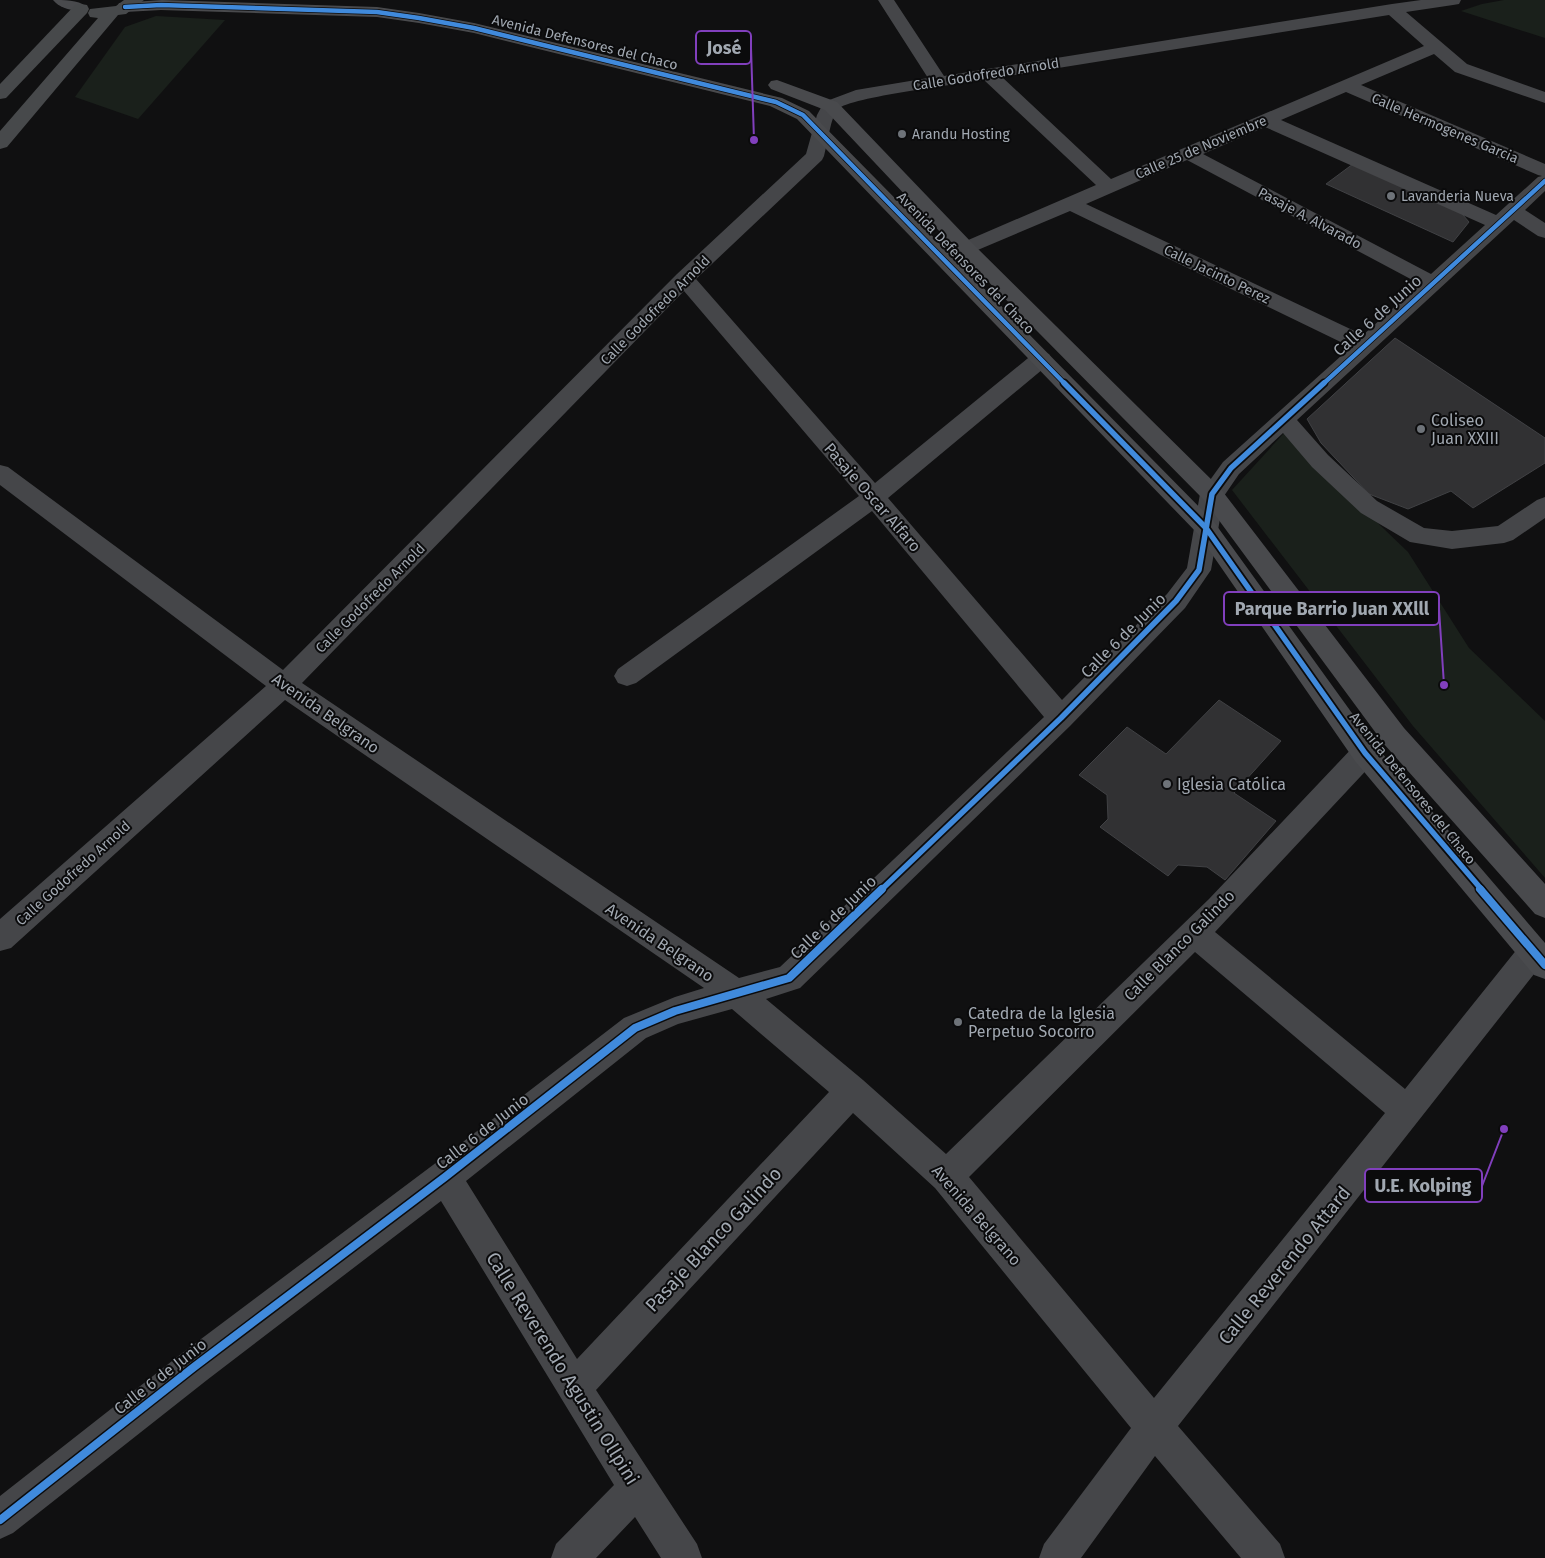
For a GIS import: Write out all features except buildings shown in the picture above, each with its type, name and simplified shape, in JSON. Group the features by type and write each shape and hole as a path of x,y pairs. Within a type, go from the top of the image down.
{"main road":[{"path":"0,94 78,5 94,13 125,6"},
{"path":"0,143 125,6"}],"street":[{"path":"61,0 78,5"},
{"name":"Avenida Defensores del Chaco","path":"388,0 431,5 485,16 783,86 831,106 966,248 1212,494 1394,736 1545,905"},
{"path":"886,0 939,82"},
{"name":"Calle Godofredo Arnold","path":"0,938 284,685 684,279 815,156 822,134 823,120 831,106 856,95 1453,0"},
{"name":"Avenida Defensores del Chaco","path":"125,6 161,5 357,12 420,18 474,28 776,102 803,115 1206,528 1365,753 1539,959"},
{"path":"1392,9 1461,68 1545,98"},
{"name":"Calle 25 de Noviembre","path":"966,248 1436,47"},
{"path":"988,74 1109,186"},
{"name":"Calle Hermogenes Garcia","path":"1345,85 1545,171"},
{"path":"1265,120 1545,232"},
{"name":"Pasaje A. Alvarado","path":"1186,153 1433,283"},
{"name":"Calle 6 de Junio","path":"0,1520 194,1367 445,1177 635,1028 675,1010 789,978 1061,718 1176,601 1199,570 1212,494 1231,468 1545,181"},
{"name":"Calle Jacinto Perez","path":"1070,203 1365,345"},
{"name":"Pasaje Oscar Alfaro","path":"684,279 874,497 1061,718"},
{"path":"627,676 874,497 1041,359"},
{"path":"1284,419 1320,461 1369,507 1419,536 1452,540 1504,534 1545,506"},
{"name":"Avenida Belgrano","path":"0,473 284,685 736,994 852,1091 947,1176 1154,1427 1266,1558"},
{"name":"Calle Blanco Galindo","path":"947,1176 1219,908 1365,753"},
{"path":"1193,932 1407,1111"},
{"name":"Calle Reverendo Attard","path":"1058,1558 1154,1427 1407,1111 1539,959"},
{"name":"Pasaje Blanco Galindo","path":"574,1388 852,1091"},
{"name":"Calle Reverendo Agustin Ollpini","path":"445,1177 574,1388 683,1558"},
{"path":"570,1558 637,1488"}],"shaded area":[{"path":"1504,0 1545,0 1545,38 1461,11 1482,4"},
{"path":"156,16 225,20 138,119 75,97 125,27"},
{"path":"1284,433 1408,552 1469,648 1545,721 1545,878 1413,726 1232,490"}],"cycle path":[{"path":"125,7 161,5 377,12 419,18 474,28 776,102 803,115 1206,528 1365,753 1545,965"},
{"path":"0,1520 194,1367 445,1177 635,1028 675,1011 789,978 1061,718 1176,601 1199,570 1212,494 1231,468 1545,181"}],"place":[{"name":"Arandu Hosting","path":"902,134"},
{"name":"José","path":"754,140"},
{"name":"Lavanderia Nueva","path":"1391,196"},
{"name":"Coliseo Juan XXIII","path":"1421,429"},
{"name":"Parque Barrio Juan XXlll","path":"1444,685"},
{"name":"Iglesia Católica","path":"1167,784"},
{"name":"Catedra de la Iglesia Perpetuo Socorro","path":"958,1022"},
{"name":"U.E. Kolping","path":"1504,1129"}]}
